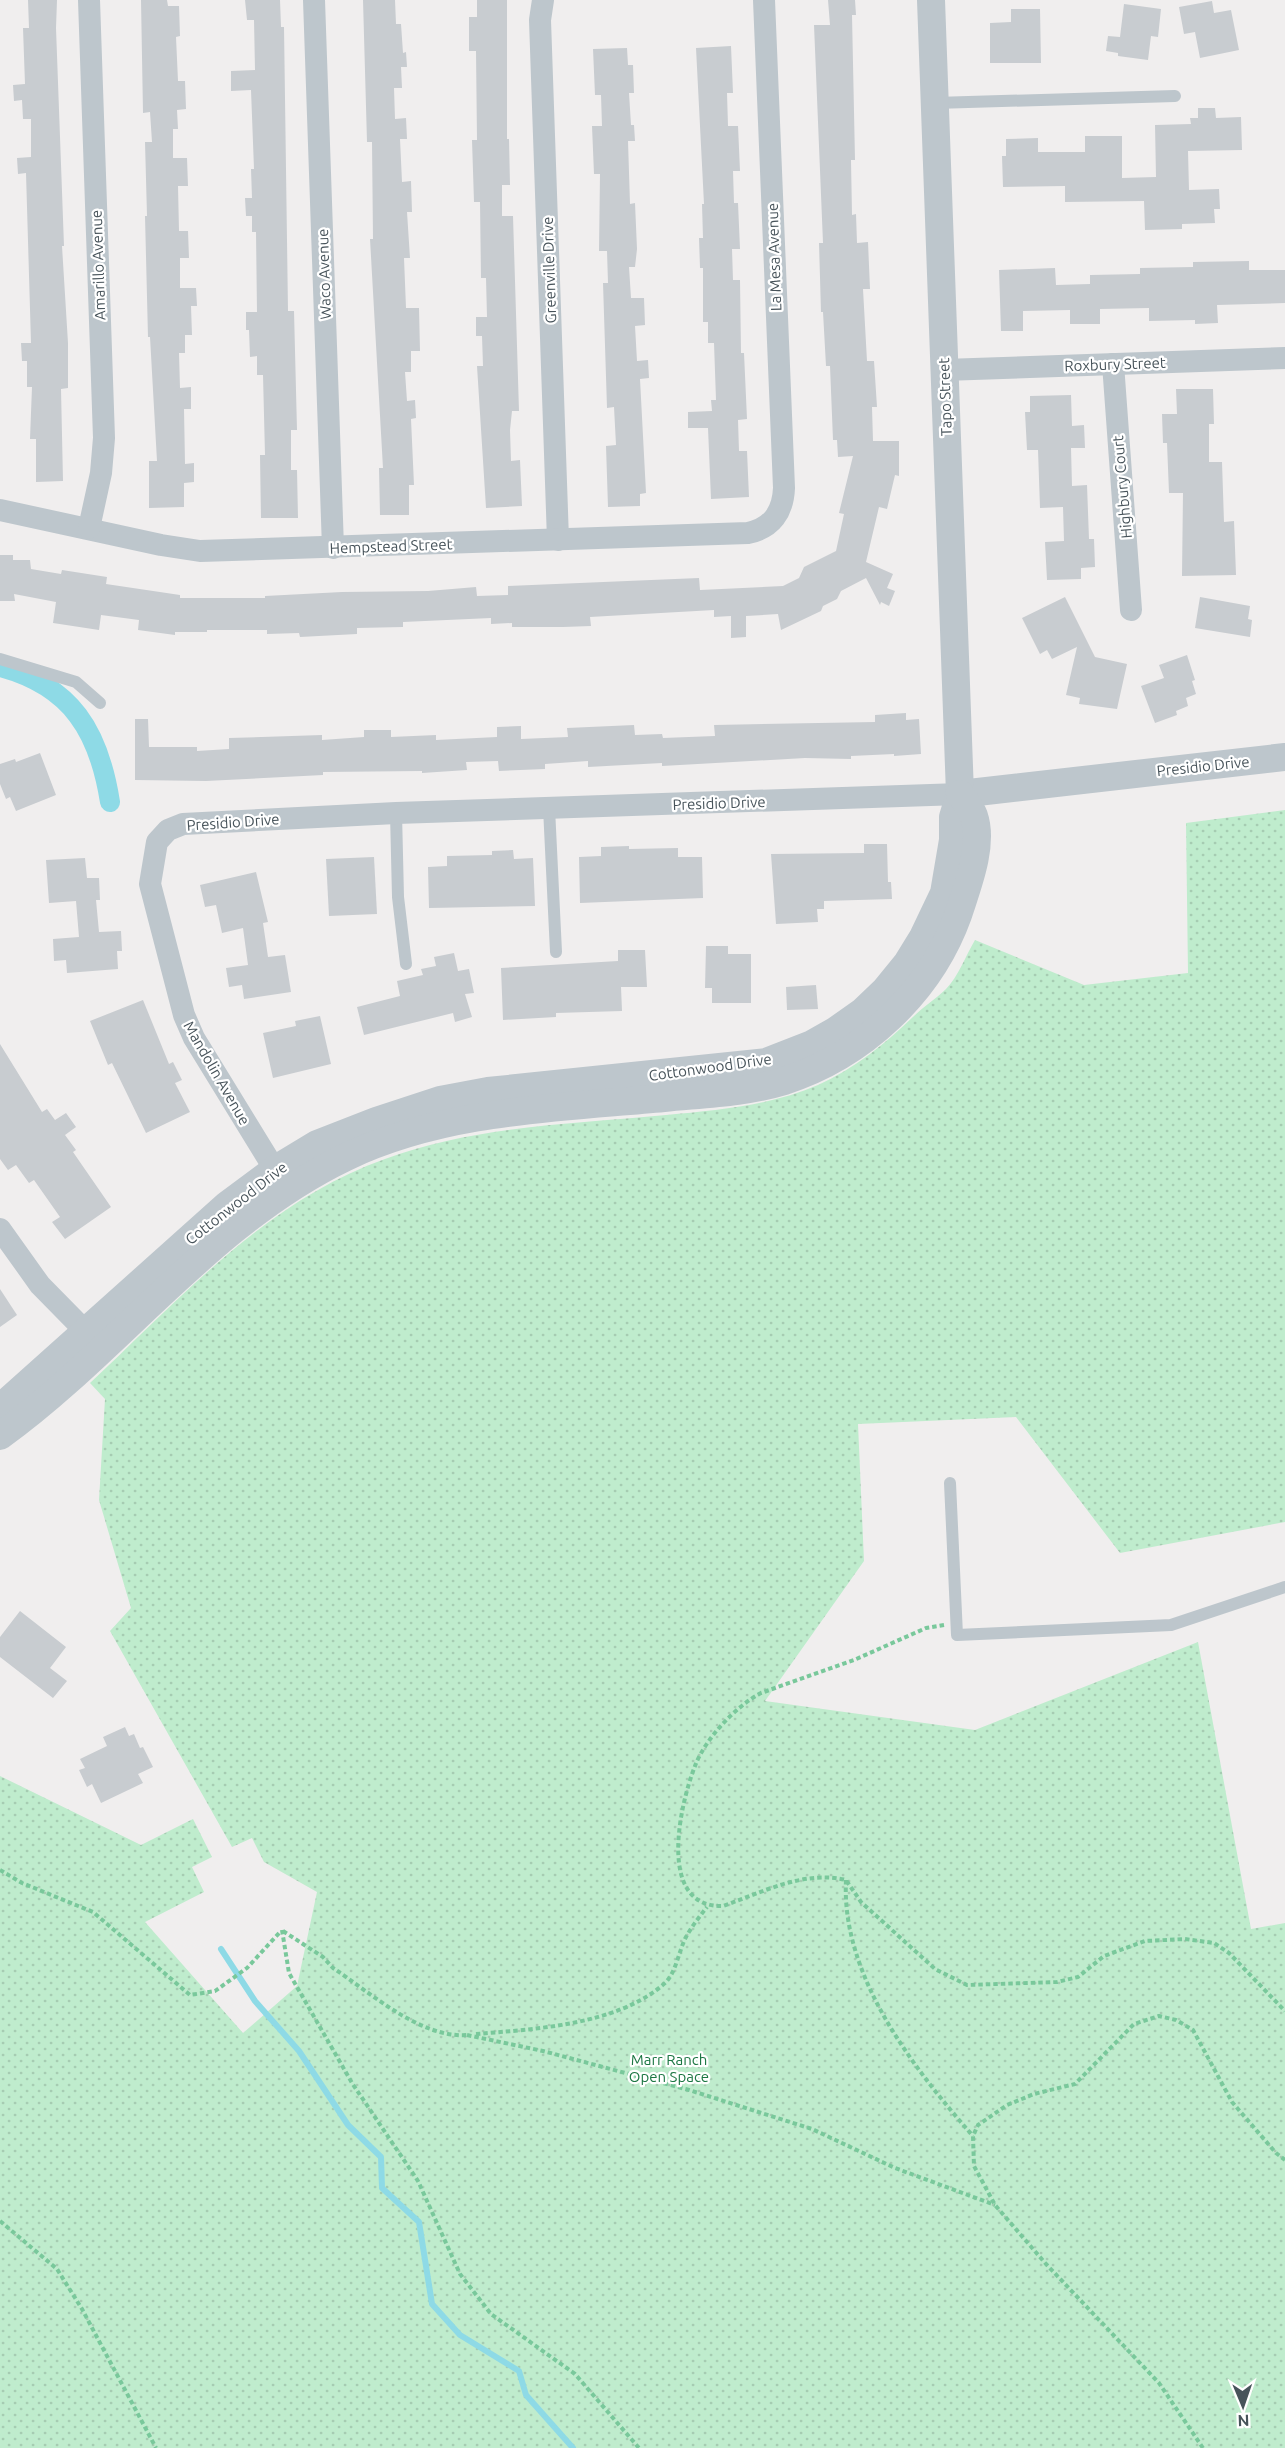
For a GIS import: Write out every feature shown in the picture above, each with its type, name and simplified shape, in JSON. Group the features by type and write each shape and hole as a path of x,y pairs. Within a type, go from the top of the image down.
{"street":[{"name":"Amarillo Avenue","path":"89,0 104,438 101,473 89,528"},
{"name":"Waco Avenue","path":"314,0 333,548"},
{"name":"Greenville Drive","path":"543,0 540,20 558,540"},
{"name":"La Mesa Avenue","path":"764,0 784,488 783,501 778,513"},
{"name":"Tapo Street","path":"931,0 960,794"},
{"name":"Roxbury Street","path":"944,370 1285,358"},
{"name":"Highbury Court","path":"1113,364 1131,610"},
{"name":"Hempstead Street","path":"0,510 161,545 200,551 748,533 766,527 778,513"},
{"name":"Presidio Drive","path":"157,842 168,830 183,824 396,813 960,794 1285,757"},
{"name":"Cottonwood Drive","path":"0,1436 49,1399 95,1340 227,1205 280,1180 317,1144 440,1100 488,1091 766,1062 812,1044 862,1012 907,963 923,937 944,893 953,840 953,817 960,794"},
{"name":"Mandolin Avenue","path":"157,842 150,884 184,1015 194,1038 280,1180"},
{"path":"0,1229 40,1285 95,1340"},
{"name":"Cottonwood Drive","path":"0,1408 95,1340"}],"lane":[{"path":"935,103 1175,96"},
{"path":"0,659 76,682 100,703"},
{"path":"549,808 556,952"},
{"path":"396,813 398,897 406,964"},
{"path":"950,1483 957,1635 1152,1627 1190,1620 1285,1587"}],"path":[{"path":"957,1623 926,1628 855,1660 761,1693 749,1699 721,1726 695,1765 680,1822 680,1875 687,1891 707,1906 723,1906 810,1876 829,1876 846,1880 861,1902 935,1969 967,1985 1057,1982 1078,1977 1104,1956 1145,1941 1185,1939 1214,1942 1229,1953 1285,2011"},
{"path":"0,1870 22,1883 93,1912 190,1995 215,1991 247,1968 282,1930"},
{"path":"846,1880 845,1901 854,1944 874,1995 894,2036 916,2068 973,2136"},
{"path":"282,1930 425,2029 456,2036 579,2021 603,2015 641,1999 667,1981 687,1935 707,1906"},
{"path":"282,1930 289,1973 352,2083 418,2181 460,2274 491,2314 574,2374 639,2448"},
{"path":"1203,2448 1159,2383 1046,2264 995,2205 974,2166 973,2136 978,2125 1006,2105 1034,2094 1075,2084 1134,2024 1159,2016 1176,2020 1192,2030 1232,2102 1276,2153 1285,2160"},
{"path":"467,2035 543,2051 667,2084 800,2125 895,2168 995,2205"},
{"path":"0,2221 57,2269 82,2309 156,2448"}],"green space":[{"name":"Marr Ranch Open Space","path":"1285,810 1285,1522 1120,1553 1016,1417 858,1424 864,1561 765,1701 975,1730 1198,1642 1251,1929 1285,1923 1285,2448 0,2448 0,1776 141,1845 193,1819 212,1857 192,1867 204,1892 145,1922 243,2033 297,1986 317,1892 264,1862 252,1838 232,1847 110,1631 131,1608 99,1500 105,1399 90,1383 192,1286 263,1226 301,1200 342,1177 385,1159 453,1139 488,1133 724,1109 800,1092 831,1079 869,1055 942,993 958,972 975,940 1084,985 1188,973 1186,823"}],"building":[{"path":"28,0 57,0 64,246 62,246 68,343 68,388 61,389 63,481 36,482 36,439 30,439 32,387 27,387 27,361 22,361 21,343 31,343 26,173 18,174 17,158 31,157 31,119 23,119 22,100 14,101 13,85 25,84 23,28 29,28"},
{"path":"141,0 167,0 168,6 179,6 180,36 176,37 178,81 185,81 186,109 177,110 178,129 173,129 173,158 187,158 188,186 178,186 179,231 188,231 189,258 180,258 180,288 196,288 197,306 191,306 192,335 185,335 185,353 179,353 180,388 191,387 191,409 184,409 185,464 194,463 194,482 184,483 184,507 149,508 149,461 157,461 150,337 148,337 145,216 147,216 145,142 152,142 150,112 143,113"},
{"path":"245,0 280,0 281,27 284,27 288,311 294,311 297,430 291,430 291,470 297,470 298,518 261,518 260,455 265,455 263,375 257,375 257,356 250,357 249,330 246,330 246,312 257,312 256,232 252,232 252,216 246,216 245,198 252,198 251,169 254,169 251,90 231,91 231,71 255,70 254,20 247,20"},
{"path":"363,0 395,0 396,24 401,24 403,53 406,52 407,67 401,67 402,88 394,88 395,119 406,118 407,139 400,139 402,182 411,181 412,212 407,212 410,258 404,258 406,308 419,308 420,351 411,351 411,372 405,372 407,401 415,400 416,418 411,419 414,485 409,485 409,515 380,515 379,468 383,468 370,239 373,239 372,142 367,142"},
{"path":"477,0 507,0 507,139 509,139 510,185 502,185 502,216 513,216 519,411 512,411 510,430 511,461 520,460 522,506 486,508 477,366 483,366 482,336 476,336 476,317 487,317 486,278 481,278 480,202 474,202 472,140 477,140 476,51 469,51 469,17 477,17"},
{"path":"828,0 855,0 856,15 852,15 855,160 851,160 852,215 856,214 857,243 868,242 870,289 863,289 867,361 874,361 877,407 872,407 873,441 899,441 899,476 895,475 887,509 879,507 866,562 893,574 887,588 895,591 889,606 881,602 880,605 866,578 841,591 837,599 823,606 821,611 781,630 778,614 746,616 746,637 731,638 731,616 714,617 714,610 590,617 591,626 512,627 512,623 491,624 491,618 403,622 403,627 357,628 357,634 300,637 299,633 267,634 267,630 207,630 207,632 175,632 175,635 138,630 139,620 101,615 99,630 53,623 56,602 14,594 15,601 0,601 0,555 13,555 13,560 30,560 31,569 61,574 62,570 107,577 106,584 180,595 180,598 265,598 265,596 428,591 476,587 477,596 508,595 508,586 699,578 700,590 783,586 799,578 804,567 836,551 844,514 839,513 853,456 838,457 837,440 833,440 830,366 826,366 823,312 821,312 819,243 823,243 814,25 830,25"},
{"path":"1212,1 1214,13 1231,10 1239,50 1200,58 1195,32 1184,34 1179,7"},
{"path":"1124,4 1161,9 1158,37 1151,36 1148,60 1118,56 1118,53 1106,51 1108,36 1120,37"},
{"path":"1011,9 1040,9 1041,63 990,63 990,23 1011,22"},
{"path":"731,46 733,93 727,93 728,126 738,126 740,171 733,171 734,203 738,203 740,249 732,249 733,280 740,280 741,353 744,353 747,419 738,420 739,451 747,451 749,497 711,499 708,428 688,428 688,412 712,411 711,400 716,400 714,343 708,343 708,322 703,322 703,268 700,268 699,238 703,238 702,204 704,204 696,48"},
{"path":"627,48 628,65 633,65 634,93 629,93 631,125 634,125 635,141 628,141 630,204 635,203 637,249 635,267 629,267 631,298 644,298 645,325 635,326 637,361 648,360 649,378 640,379 646,493 640,494 640,506 608,507 606,446 616,445 614,407 607,408 603,283 608,283 607,251 599,251 600,174 594,174 592,126 602,126 601,95 595,95 593,49"},
{"path":"1198,108 1215,108 1216,118 1241,117 1242,150 1188,151 1189,190 1219,189 1220,209 1214,209 1215,223 1182,224 1182,229 1145,230 1144,201 1065,202 1065,186 1003,187 1002,156 1006,156 1006,139 1038,138 1038,152 1085,152 1085,136 1122,136 1122,178 1156,177 1155,125 1191,124 1190,118 1198,118"},
{"path":"1249,261 1249,270 1285,270 1285,303 1217,305 1218,323 1195,324 1195,320 1149,321 1149,308 1100,309 1100,324 1070,324 1070,310 1023,311 1023,331 1001,331 999,270 1055,268 1056,285 1090,284 1090,275 1140,274 1140,268 1193,267 1193,262"},
{"path":"1176,389 1213,389 1214,424 1209,424 1209,462 1222,462 1224,522 1234,521 1236,575 1182,576 1183,493 1169,493 1167,443 1163,443 1162,414 1177,414"},
{"path":"1071,395 1072,426 1084,425 1085,448 1071,448 1072,486 1087,485 1089,539 1094,539 1095,567 1081,568 1081,579 1047,580 1045,542 1064,541 1063,507 1040,508 1038,450 1027,450 1025,412 1030,412 1030,396"},
{"path":"1065,597 1095,657 1127,664 1117,709 1079,704 1080,698 1066,695 1077,647 1052,659 1047,650 1040,654 1022,618"},
{"path":"1200,597 1250,606 1248,619 1252,620 1250,637 1195,628"},
{"path":"1187,655 1195,680 1192,681 1196,694 1186,698 1188,706 1176,711 1177,715 1155,723 1141,686 1164,678 1159,665"},
{"path":"906,713 906,720 919,719 921,754 662,766 662,763 588,767 588,761 545,764 545,769 499,771 498,761 466,762 467,770 422,773 422,771 323,772 323,775 206,781 135,780 135,719 148,719 149,747 197,747 197,751 229,749 229,738 322,735 322,740 364,737 364,730 391,730 391,737 436,735 436,740 497,737 497,727 521,726 521,739 568,737 567,728 634,725 635,735 662,734 663,738 715,736 714,725 875,722 875,715"},
{"path":"40,753 56,795 16,811 10,797 6,799 0,784 0,764 15,759 16,762"},
{"path":"864,844 887,844 888,882 891,882 892,899 824,901 824,909 817,909 818,922 776,924 771,854 864,853"},
{"path":"629,846 629,849 678,848 678,857 702,857 703,898 580,903 579,857 601,856 601,847"},
{"path":"513,850 514,859 533,858 535,906 429,908 428,867 447,866 447,856 492,855 492,851"},
{"path":"374,857 377,914 329,916 326,859"},
{"path":"85,858 87,878 99,878 100,900 96,900 99,932 121,931 122,951 117,951 118,969 67,973 66,960 54,961 53,939 79,937 76,901 49,903 46,860"},
{"path":"256,872 268,922 263,923 268,957 285,955 291,992 244,999 242,985 229,987 226,968 248,965 243,928 222,933 216,905 205,907 200,885"},
{"path":"706,946 728,946 728,954 751,954 751,1003 712,1003 712,988 705,988"},
{"path":"618,950 645,950 647,987 621,987 622,1011 556,1013 556,1017 503,1020 501,968 618,961"},
{"path":"454,953 458,971 469,969 474,993 465,994 472,1017 455,1022 453,1013 364,1035 357,1007 400,996 397,981 423,975 421,969 436,966 434,957"},
{"path":"816,985 818,1009 787,1010 786,987"},
{"path":"143,1000 169,1064 173,1062 182,1080 175,1083 190,1112 146,1133 112,1063 108,1065 90,1021"},
{"path":"320,1016 331,1064 273,1078 263,1033 296,1026 295,1021"},
{"path":"0,1044 42,1112 47,1109 55,1120 66,1113 76,1127 65,1135 76,1150 73,1152 111,1207 65,1239 52,1222 60,1217 34,1180 29,1183 16,1165 8,1170 0,1159"},
{"path":"0,1289 17,1315 0,1327"},
{"path":"20,1611 66,1647 50,1668 67,1681 53,1698 0,1657 0,1637"},
{"path":"125,1727 129,1736 134,1734 153,1767 138,1774 143,1783 101,1803 92,1784 87,1787 79,1770 85,1768 80,1759 107,1746 103,1737"}],"waterway":[{"path":"0,667 25,675 46,686 78,715 98,754 110,802"},
{"path":"221,1949 255,2001 299,2051 348,2125 381,2157 382,2188 419,2222 432,2304 460,2335 519,2371 526,2395 573,2448"}]}
